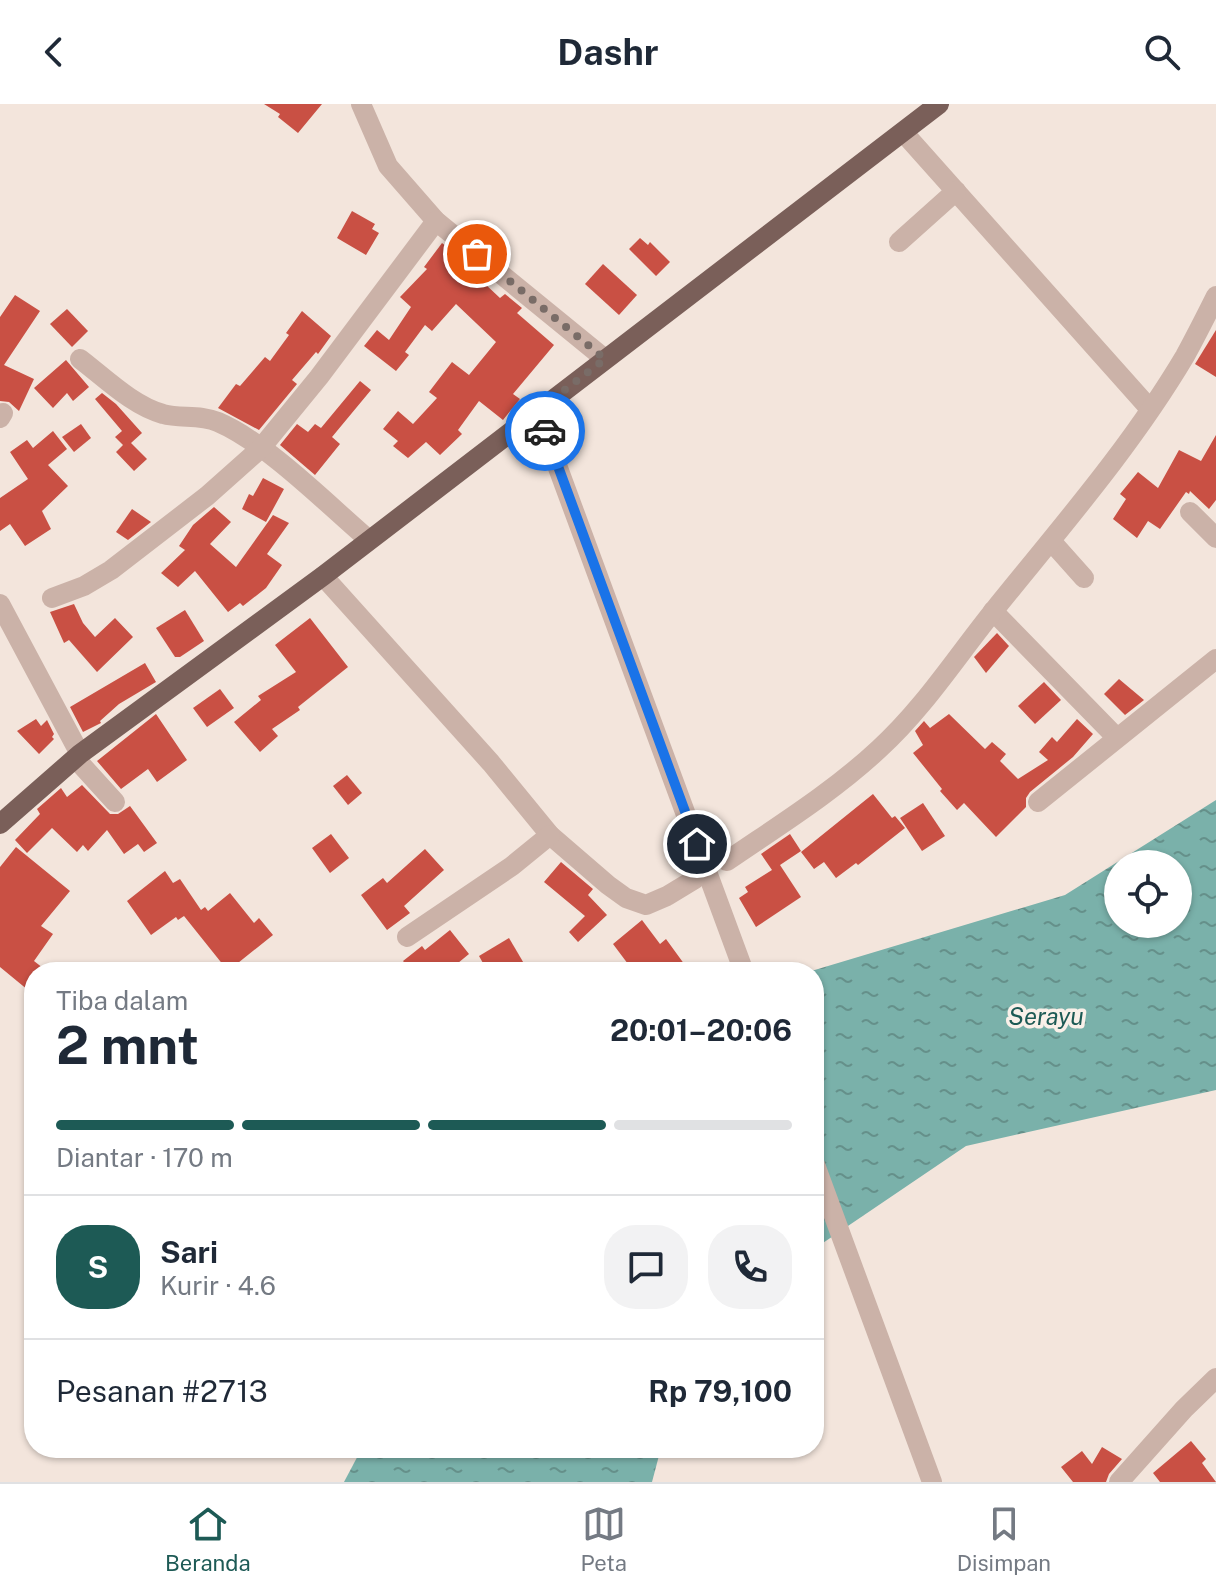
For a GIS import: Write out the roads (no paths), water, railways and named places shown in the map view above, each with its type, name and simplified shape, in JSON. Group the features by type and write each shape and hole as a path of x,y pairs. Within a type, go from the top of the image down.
{"main road":[{"path":"0,824 78,757 323,576 939,104"}],"street":[{"path":"361,104 388,166 436,221 605,359"},
{"path":"903,132 1150,409"},
{"path":"899,242 956,191"},
{"path":"52,598 84,586 111,570 207,496 261,448 319,377 436,221"},
{"path":"727,861 820,797 879,749 942,680 993,611 1095,487 1185,355 1216,296"},
{"path":"80,359 140,404 164,415 217,421 261,448 369,540"},
{"path":"537,411 741,962"},
{"path":"1190,512 1216,538"},
{"path":"1051,541 1084,578"},
{"path":"323,576 491,763 550,835 626,898 646,905 695,879"},
{"path":"0,604 78,757 115,802"},
{"path":"993,611 1116,737"},
{"path":"1038,802 1216,659"},
{"path":"407,937 512,866 550,835"},
{"path":"824,1189 932,1482"},
{"path":"1119,1482 1216,1378"}],"water":[{"name":"Serayu","path":"1216,800 1216,1090 966,1146 824,1242 824,967 1065,895 1104,870 1104,938 1192,938 1192,850 1137,850"},
{"path":"357,1458 658,1458 652,1482 344,1482"}]}
